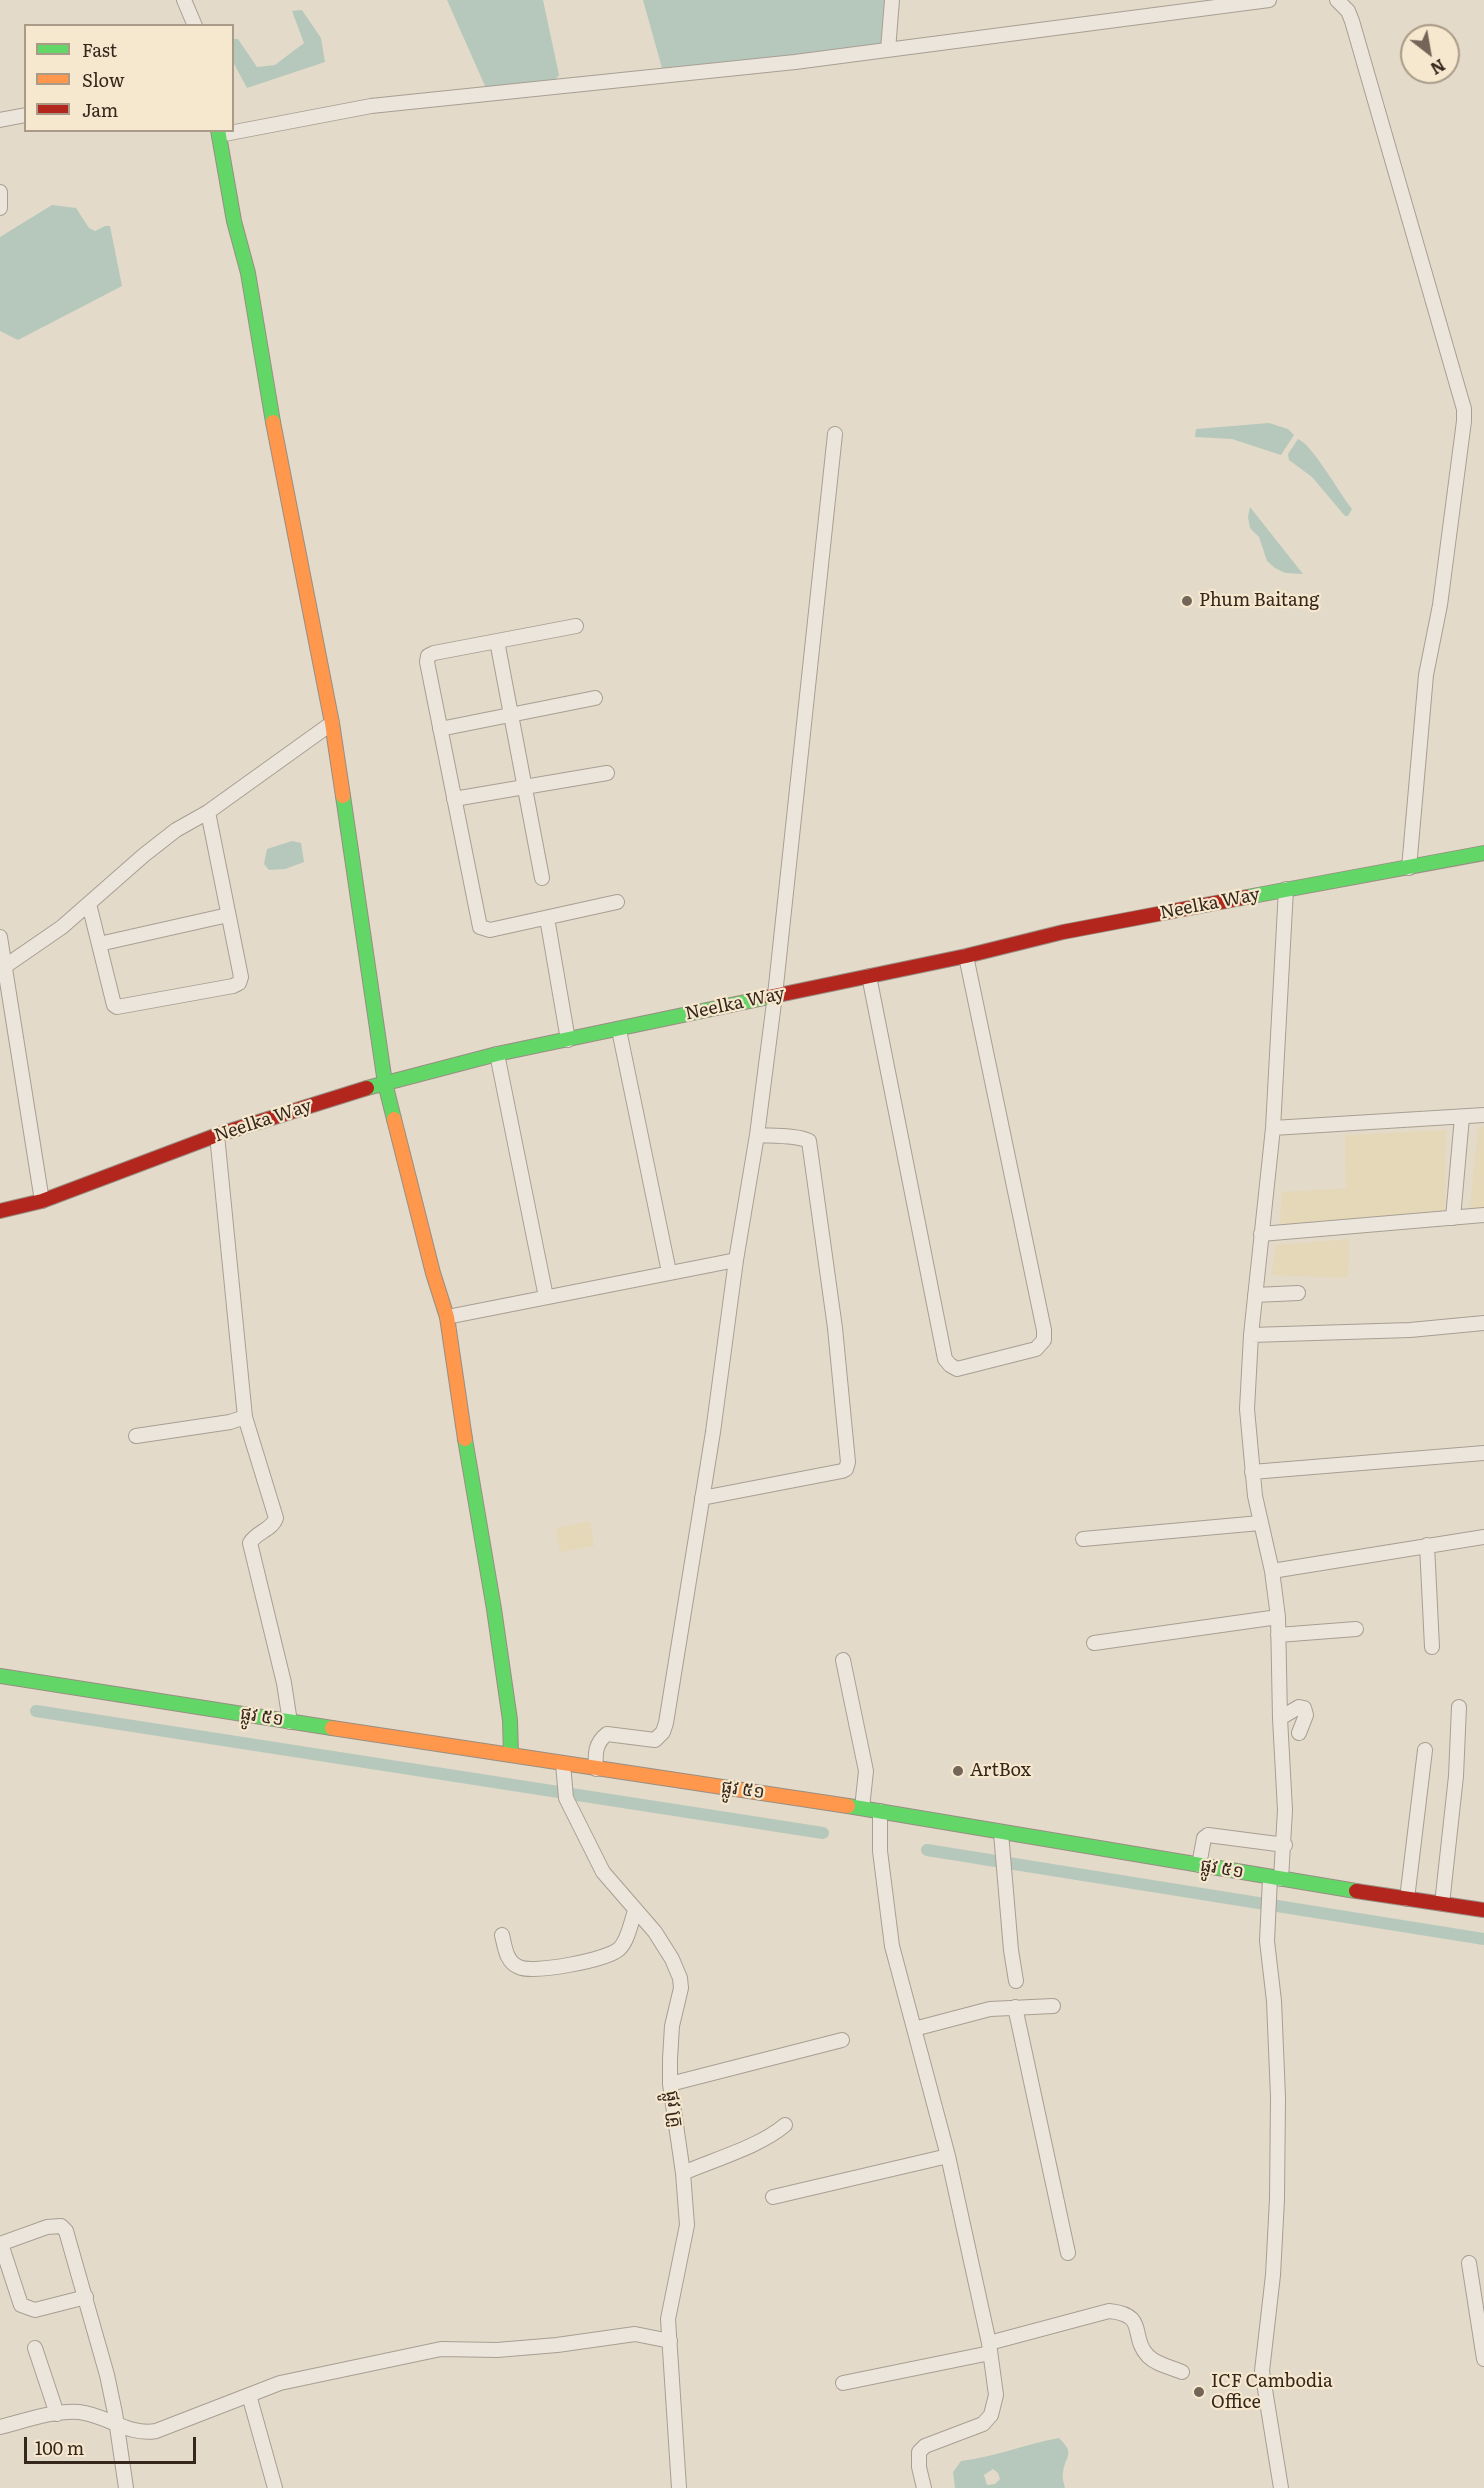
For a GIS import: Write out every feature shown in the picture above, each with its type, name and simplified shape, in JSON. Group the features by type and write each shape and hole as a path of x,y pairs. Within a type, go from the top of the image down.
{"street":[{"path":"184,0 194,24"},
{"path":"888,50 892,0"},
{"path":"234,130 371,106 888,50 1269,0"},
{"path":"1337,0 1348,11 1352,21 1464,409 1440,604 1426,675 1409,868"},
{"path":"0,120 24,115"},
{"path":"218,133 234,221 248,273 269,400 332,723 385,1083 433,1273 447,1317 479,1530 494,1609 510,1720 511,1755"},
{"path":"0,192 0,208"},
{"path":"596,1769 595,1753 599,1740 607,1734 655,1740 663,1732 666,1723 713,1432 736,1260 757,1134 835,434"},
{"path":"576,626 428,656 427,662 480,927 490,930 617,902"},
{"path":"497,641 542,878"},
{"path":"440,729 595,698"},
{"path":"4,967 62,927 144,855 176,831 208,812 332,723"},
{"path":"454,799 607,773"},
{"path":"89,904 114,1005 117,1007 239,983 241,977 208,812"},
{"name":"Neelka Way","path":"0,1211 42,1201 217,1135 385,1083 497,1054 966,956 1063,932 1484,853"},
{"path":"1281,2488 1262,2371 1273,2275 1277,2199 1278,2097 1267,1913 1279,1868 1285,1810 1278,1617 1272,1571 1260,1523 1252,1472 1247,1409 1251,1335 1273,1128 1286,890"},
{"path":"99,944 228,915"},
{"path":"547,918 568,1040"},
{"path":"0,937 42,1201"},
{"path":"869,976 945,1359 957,1369 1036,1349 1044,1340 1044,1330 966,956"},
{"path":"619,1030 669,1272"},
{"path":"497,1054 546,1297"},
{"path":"1273,1128 1484,1115"},
{"path":"1453,1218 1462,1117"},
{"path":"702,1498 842,1471 846,1469 848,1462 835,1328 809,1141 802,1137 780,1138 757,1134"},
{"path":"217,1135 245,1417 276,1512 275,1523 254,1537 250,1544 284,1683 290,1722"},
{"path":"1261,1234 1484,1215"},
{"path":"447,1317 736,1260"},
{"path":"1255,1295 1298,1293"},
{"path":"1251,1335 1410,1330 1484,1323"},
{"path":"136,1436 230,1422 245,1417"},
{"path":"1252,1472 1484,1453"},
{"path":"1083,1539 1260,1523"},
{"path":"1272,1571 1484,1537"},
{"path":"1427,1545 1432,1647"},
{"path":"1094,1643 1278,1617"},
{"path":"1278,1635 1356,1629"},
{"path":"843,1660 864,1762 864,1795"},
{"name":"ផ្លូវ ៥១","path":"0,1676 511,1755 563,1769 596,1769 864,1795 880,1811 1002,1840 1201,1853 1279,1868 1407,1899 1484,1910"},
{"path":"1280,1718 1299,1707 1304,1708 1306,1715 1299,1733"},
{"path":"1442,1904 1456,1776 1458,1707"},
{"path":"1407,1899 1425,1750"},
{"name":"ផ្លូវ គ្រូ","path":"563,1769 566,1798 603,1872 665,1947 680,1978 681,1988 670,2043 670,2084 683,2173 687,2225 669,2308 679,2488"},
{"path":"880,1811 880,1851 892,1946 948,2156 989,2348 996,2395 991,2415 983,2424 925,2446 919,2452 919,2466 924,2488"},
{"path":"1201,1853 1206,1836 1214,1834 1279,1868"},
{"path":"1002,1840 1016,1981"},
{"path":"502,1935 510,1961 518,1967 529,1970 557,1966 616,1952 622,1947 635,1911"},
{"path":"914,2029 967,2014 1015,2007 1053,2006"},
{"path":"1015,2007 1068,2253"},
{"path":"670,2084 842,2040"},
{"path":"683,2173 762,2140 785,2125"},
{"path":"773,2197 948,2156"},
{"path":"86,2297 35,2310 21,2305 0,2244 47,2227 63,2227 86,2297 117,2423 126,2488"},
{"path":"1469,2263 1484,2359"},
{"path":"843,2383 989,2348 1109,2311 1123,2312 1132,2318 1146,2354 1150,2358 1182,2372"},
{"path":"0,2427 57,2414 79,2412 138,2432 156,2431 280,2383 441,2349 507,2349 557,2345 635,2334 670,2341"},
{"path":"35,2348 57,2414"},
{"path":"249,2395 274,2488"}],"shaded area":[{"path":"447,0 543,0 559,75 553,83 489,92"},
{"path":"643,0 887,0 884,46 662,68"},
{"path":"302,10 321,38 325,62 247,88 234,64 234,39 238,39 257,67 275,65 304,43 292,11"},
{"path":"52,205 76,208 89,228 95,231 110,226 122,286 18,340 0,331 0,237"},
{"path":"1269,423 1288,429 1294,435 1281,455 1232,439 1195,437 1196,429"},
{"path":"1298,439 1318,459 1352,509 1348,516 1345,516 1312,477 1289,460 1288,454"},
{"path":"1250,507 1303,574 1285,573 1267,561 1259,537 1250,528 1248,517"},
{"path":"292,841 301,843 304,862 285,869 269,870 264,864 267,849"},
{"path":"1484,1126 1484,1214 1469,1216 1478,1127"},
{"path":"1446,1130 1445,1217 1279,1234 1282,1192 1346,1188 1345,1135"},
{"path":"1349,1239 1348,1278 1271,1275 1276,1245"},
{"path":"590,1521 594,1546 560,1552 556,1528"},
{"path":"1059,2438 1067,2448 1068,2455 1063,2475 1065,2488 955,2488 953,2472 961,2461","holes":["993,2469 998,2473 1000,2479 995,2484 987,2485 984,2475"]}],"waterway":[{"path":"36,1711 823,1833"},
{"path":"927,1850 1484,1939"}],"traffic: fast":[{"path":"218,132 234,221 248,273 273,422"},
{"path":"343,796 385,1083 394,1119"},
{"path":"1247,897 1484,853"},
{"path":"367,1088 497,1054 769,997"},
{"path":"465,1439 494,1609 510,1720 511,1755"},
{"path":"0,1676 332,1728"},
{"path":"848,1806 1356,1891"}],"traffic: slow":[{"path":"273,422 332,723 343,796"},
{"path":"394,1119 433,1273 447,1317 465,1439"},
{"path":"332,1728 848,1806"}],"traffic: jam":[{"path":"769,997 966,956 1063,932 1247,897"},
{"path":"0,1211 42,1201 217,1135 367,1088"},
{"path":"1356,1891 1484,1910"}],"place":[{"name":"Phum Baitang","path":"1187,601"},
{"name":"ArtBox","path":"958,1771"},
{"name":"ICF Cambodia Office","path":"1199,2392"}]}
